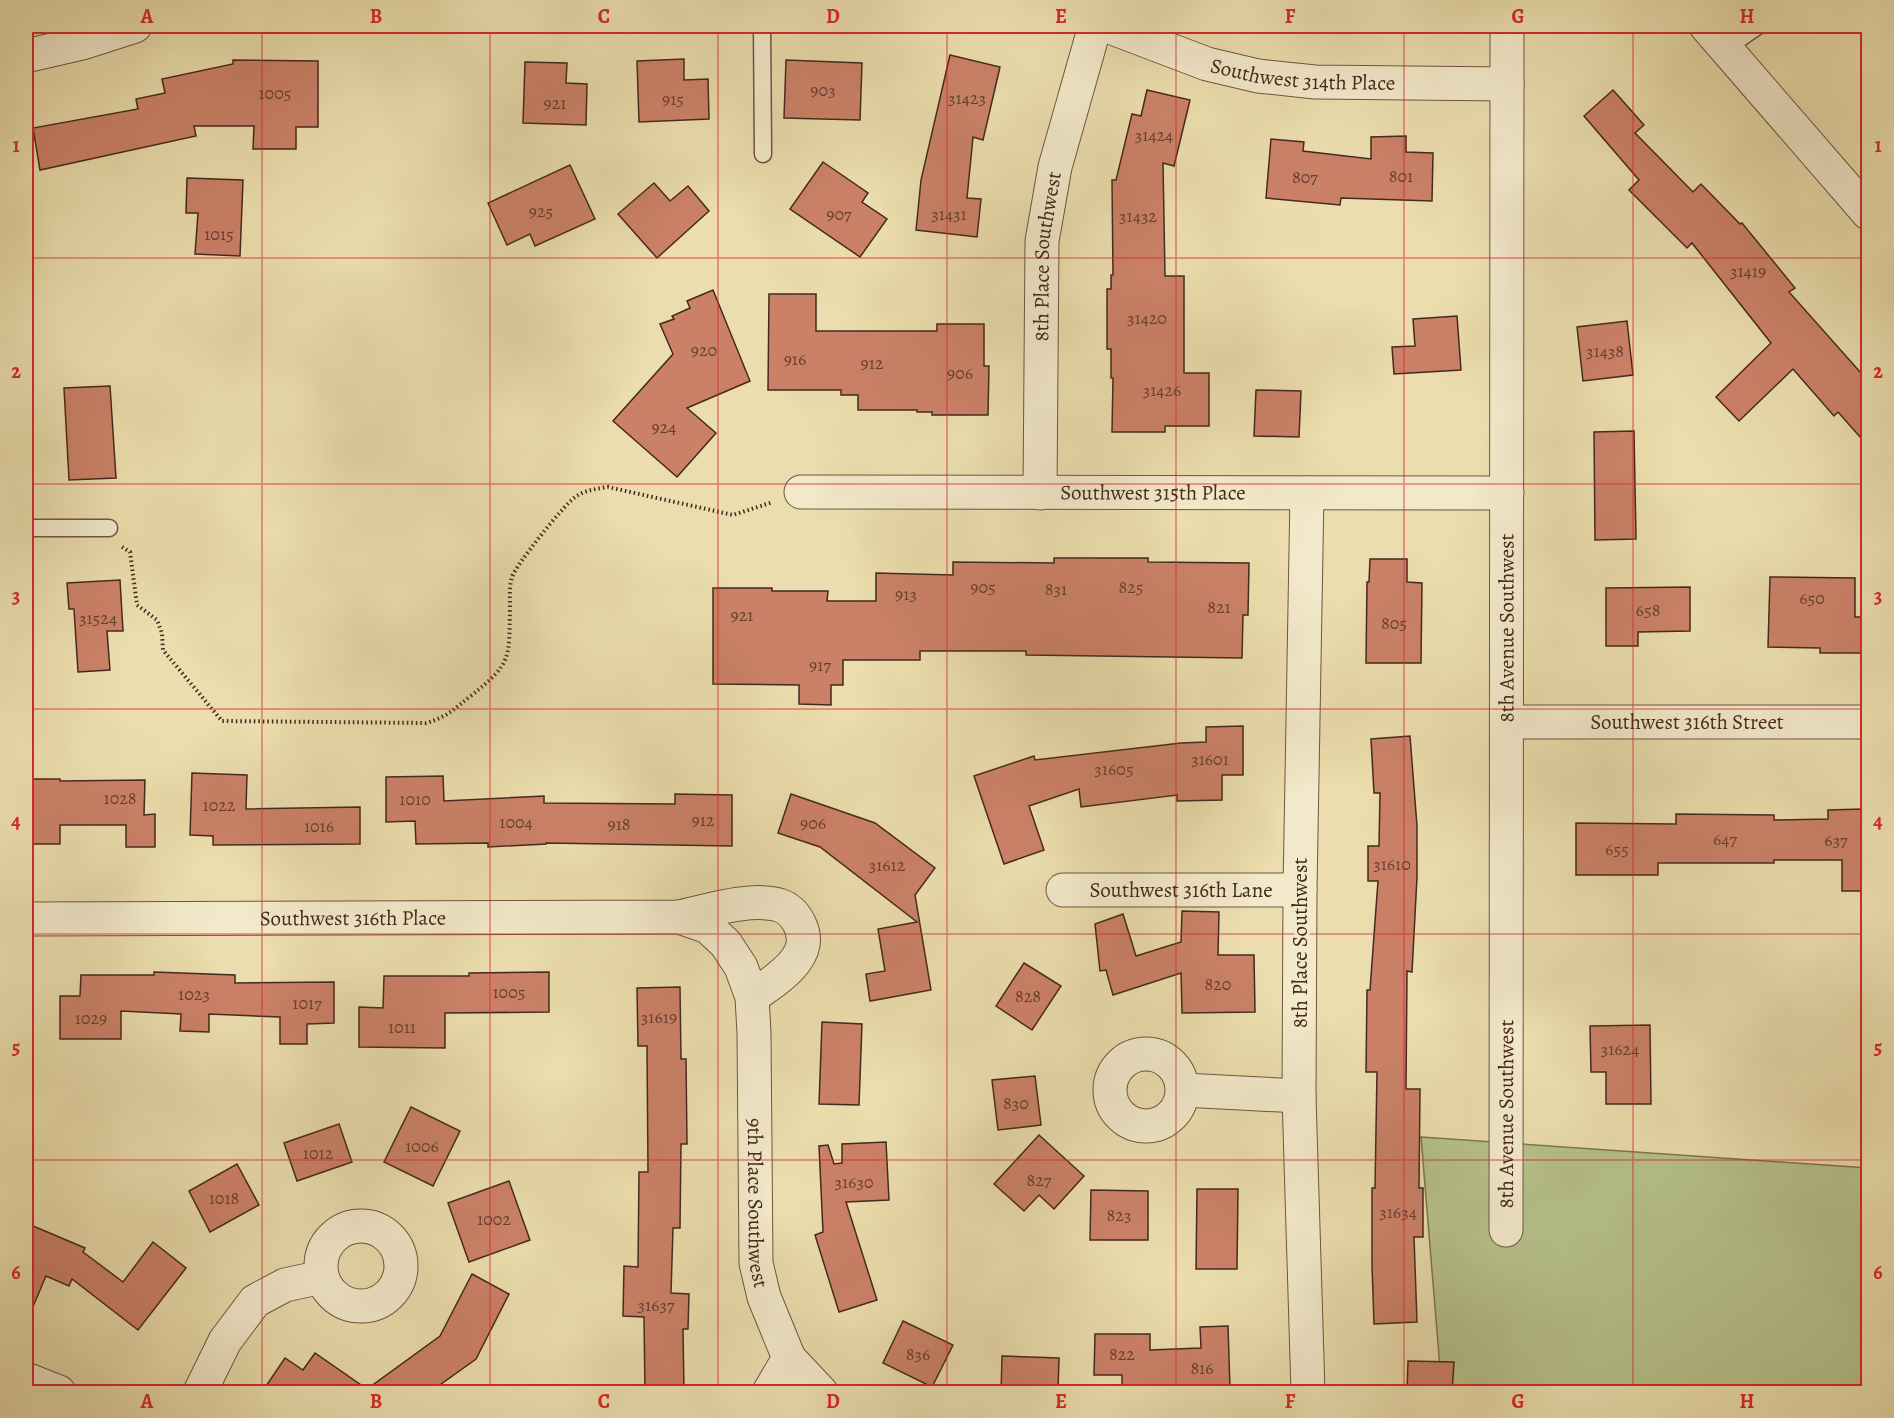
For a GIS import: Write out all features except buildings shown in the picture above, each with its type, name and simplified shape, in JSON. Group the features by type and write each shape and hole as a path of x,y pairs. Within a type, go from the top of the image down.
{"street":[{"path":"26,56 73,45 135,26"},
{"name":"8th Place Southwest","path":"1040,493 1042,241 1055,167 1095,26"},
{"name":"Southwest 314th Place","path":"1107,26 1207,64 1258,76 1315,82 1507,84"},
{"name":"8th Avenue Southwest","path":"1506,1230 1507,26"},
{"path":"1716,37 1869,213"},
{"name":"Southwest 315th Place","path":"801,492 1507,493"},
{"name":"8th Place Southwest","path":"1307,493 1299,1096 1308,1392"},
{"name":"Southwest 316th Street","path":"1507,722 1869,722"},
{"name":"Southwest 316th Lane","path":"1063,890 1300,890"},
{"path":"679,917 738,904 753,903 780,906 792,913 800,925 804,938 799,956 788,971 752,997"},
{"name":"Southwest 316th Place","path":"26,919 679,917"},
{"name":"9th Place Southwest","path":"679,917 708,927 726,944 741,967 752,997 756,1263 764,1297 789,1358 820,1392"},
{"path":"1183,1090 1299,1096"},
{"path":"200,1392 225,1341 255,1301 285,1285 322,1276"},
{"path":"769,1392 789,1358"},
{"path":"26,1379 59,1392"}],"lane":[{"path":"762,26 763,154"},
{"path":"1716,37 1758,26"},
{"path":"26,528 109,528"}],"path":[{"path":"113,545 130,552 137,605 157,620 162,633 163,650 222,721 426,723 442,719 494,678 504,665 509,648 512,575 522,558 573,498 589,490 609,488 733,515 801,492"}],"green space":[{"path":"1421,1137 1868,1168 1868,1392 1442,1392"}]}
